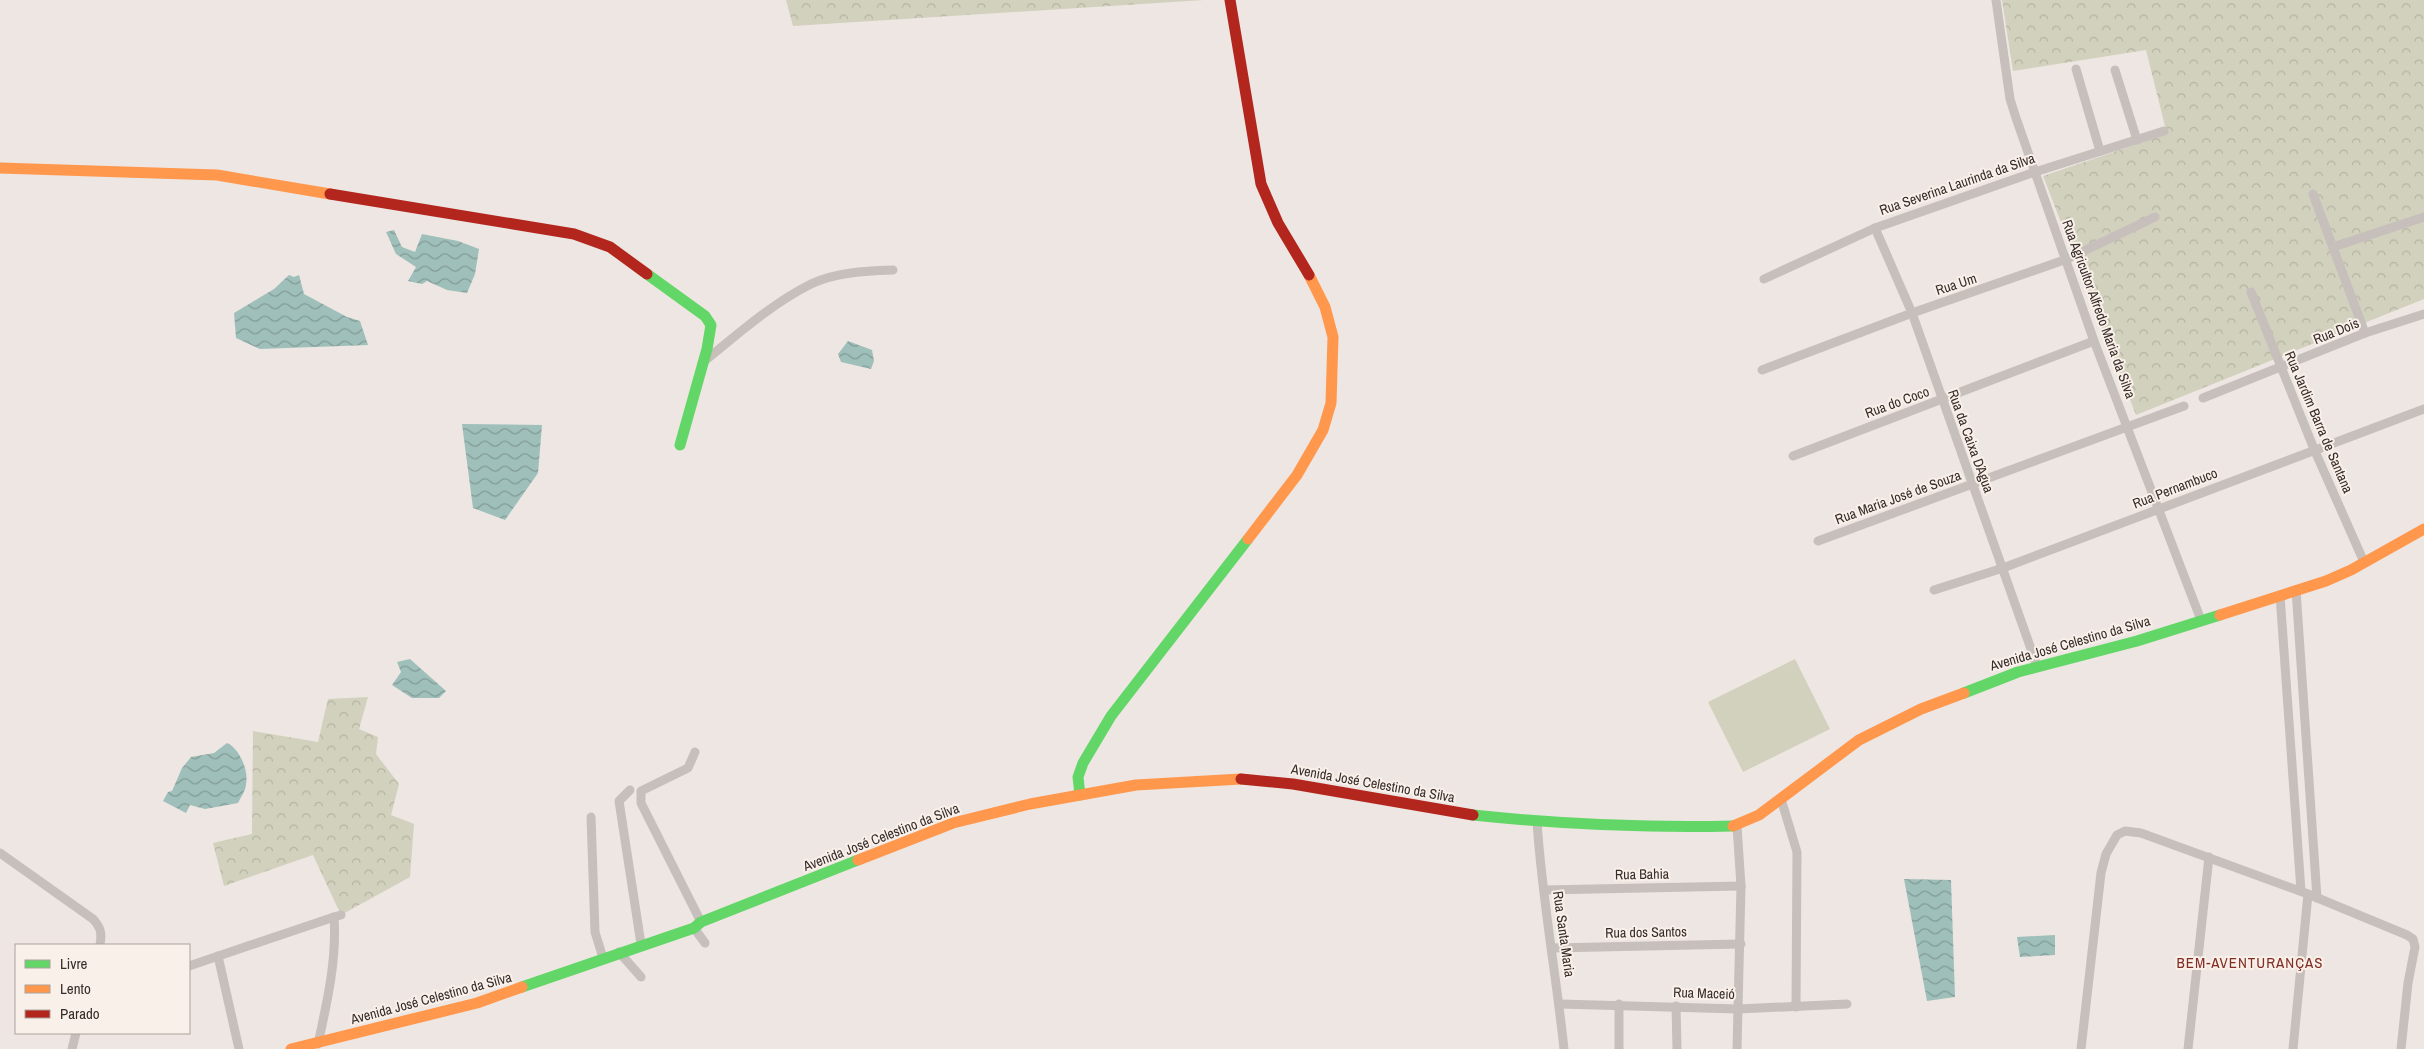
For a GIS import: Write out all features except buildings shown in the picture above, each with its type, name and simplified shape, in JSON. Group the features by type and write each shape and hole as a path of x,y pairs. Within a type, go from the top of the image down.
{"street":[{"path":"1080,795 1078,777 1083,763 1111,716 1297,475 1323,430 1331,403 1333,368 1331,330 1325,307 1315,285 1278,223 1261,184 1246,110 1230,0"},
{"name":"Rua Agricultor Alfredo Maria da Silva","path":"1996,0 2010,99 2094,341 2160,508 2201,620"},
{"path":"2076,69 2100,152"},
{"path":"2115,70 2137,140"},
{"name":"Rua Severina Laurinda da Silva","path":"1764,279 1875,228 2035,172 2164,131"},
{"path":"0,168 217,175 584,236 610,247 705,316 711,329 680,445"},
{"path":"2313,194 2365,334"},
{"path":"2333,248 2424,217"},
{"name":"Rua Um","path":"1762,370 1912,313 2067,259 2154,218"},
{"name":"Rua da Caixa D´Agua","path":"1875,228 1912,313 2036,666"},
{"path":"702,363 768,310 812,284 853,272 893,270"},
{"name":"Rua Jardim Barra de Santana","path":"2251,292 2314,449 2364,562"},
{"name":"Rua Dois","path":"2203,398 2365,334 2424,314"},
{"name":"Rua do Coco","path":"1793,456 2094,341"},
{"name":"Rua Maria José de Souza","path":"1818,542 2184,406"},
{"name":"Rua Pernambuco","path":"1934,590 2003,568 2424,408"},
{"name":"Avenida José Celestino da Silva","path":"291,1049 318,1044 478,1003 698,925 953,823 1030,804 1136,785 1233,778 1293,784 1446,812 1537,822 1688,828 1737,826 1746,823 1781,799 1830,759 1859,740 1894,721 1984,684 2036,666 2137,641 2326,582 2424,529"},
{"path":"2296,590 2317,898"},
{"path":"2280,595 2304,892 2293,1049"},
{"path":"696,752 688,768 641,791 641,803 705,943"},
{"path":"630,790 619,801 641,944"},
{"path":"1781,799 1797,852 1796,1006"},
{"path":"590,817 595,932 603,958"},
{"name":"Rua Santa Maria","path":"1537,822 1564,1049"},
{"path":"1737,826 1741,886 1737,1049"},
{"path":"2081,1049 2101,873 2106,854 2117,835 2125,832 2141,833 2304,892 2388,926 2412,939 2415,947 2408,983 2401,1049"},
{"path":"0,853 93,918 102,933 100,944"},
{"path":"2188,1049 2209,857"},
{"name":"Rua Bahia","path":"1544,890 1741,886"},
{"path":"190,966 337,916 329,992 318,1044"},
{"name":"Rua dos Santos","path":"1552,948 1740,944"},
{"path":"619,952 641,977"},
{"path":"218,956 239,1049"},
{"name":"Rua Maceió","path":"1560,1004 1620,1004 1738,1009 1847,1004"},
{"path":"1619,1049 1620,1004"},
{"path":"1676,1006 1677,1049"},
{"path":"72,1049 76,1034"}],"green space":[{"path":"786,0 1204,0 793,26"},
{"path":"2002,0 2424,0 2424,299 2136,415 2043,176 2167,134 2146,50 2013,71"},
{"path":"1795,659 1830,729 1743,772 1708,702"},
{"path":"368,697 359,729 378,737 376,754 399,784 391,815 414,824 410,877 341,915 313,855 224,886 213,843 252,834 253,731 318,742 328,699"}],"water":[{"path":"394,230 402,247 415,252 422,234 458,241 479,249 475,274 467,293 447,290 427,281 422,284 408,281 416,267 396,254 386,232"},
{"path":"289,275 294,277 299,275 304,294 347,317 360,321 368,345 260,349 236,338 234,313 274,289"},
{"path":"848,341 872,350 874,361 871,369 841,362 838,354"},
{"path":"462,424 542,425 538,473 505,520 473,508"},
{"path":"410,659 446,691 439,698 412,698 392,685 401,672 397,662"},
{"path":"227,743 239,754 246,772 245,789 238,803 205,809 190,805 186,813 163,801 168,792 172,791 182,768 191,757 214,753"},
{"path":"1904,879 1951,880 1955,997 1927,1001"},
{"path":"2055,935 2055,955 2020,957 2017,937"}],"traffic: fast":[{"path":"647,274 705,316 711,325 707,349 680,445"},
{"path":"1080,795 1078,777 1083,763 1111,716 1248,539"},
{"path":"1964,693 2018,672 2137,641 2220,615"},
{"path":"1473,815 1603,825 1733,826"},
{"path":"522,987 694,928 701,922 858,860"}],"traffic: slow":[{"path":"0,168 217,175 330,194"},
{"path":"1248,539 1297,475 1323,430 1331,403 1333,337 1325,307 1309,275"},
{"path":"2220,615 2326,581 2351,570 2424,529"},
{"path":"1733,826 1759,815 1859,740 1921,709 1964,693"},
{"path":"858,860 953,823 1030,804 1136,785 1241,779"},
{"path":"291,1049 477,1003 522,987"}],"traffic: jam":[{"path":"1230,0 1261,184 1278,223 1309,275"},
{"path":"330,194 574,234 610,247 647,274"},
{"path":"1241,779 1293,784 1473,815"}],"district":[{"name":"BEM-AVENTURANÇAS","path":"2250,962"}]}
